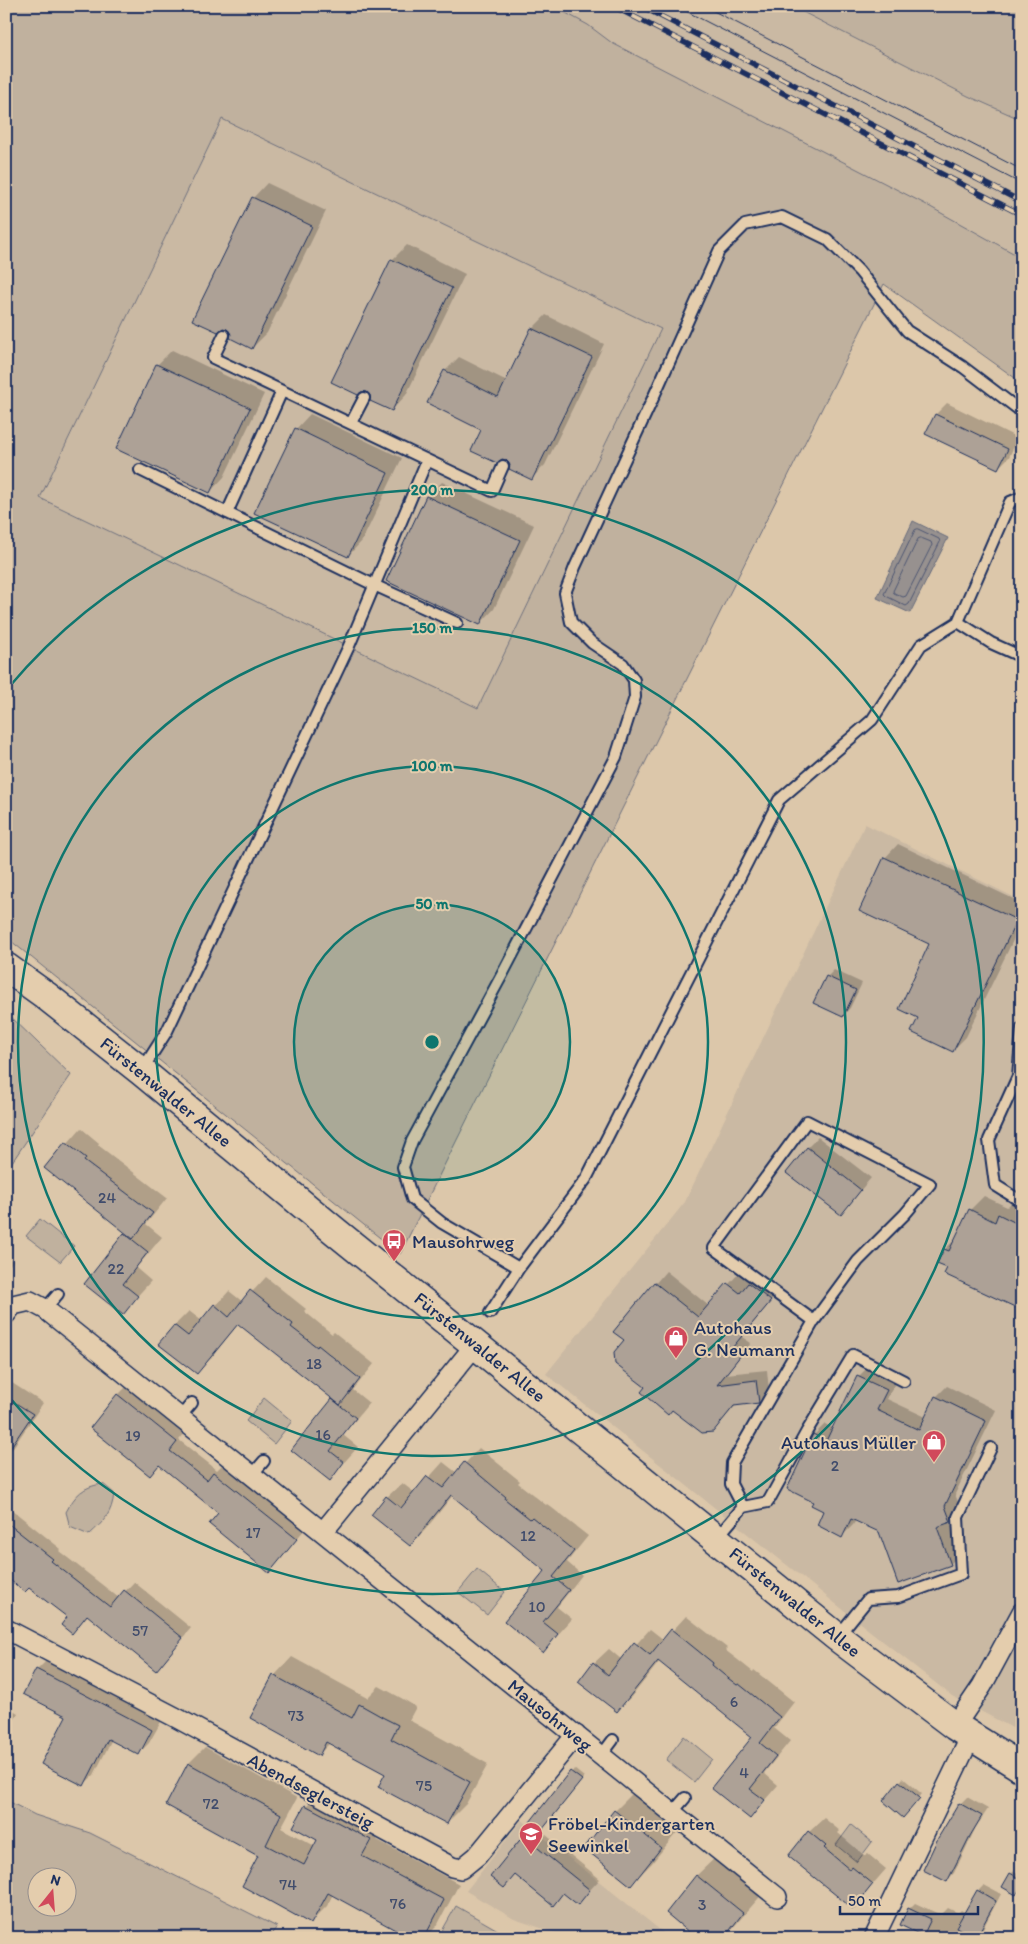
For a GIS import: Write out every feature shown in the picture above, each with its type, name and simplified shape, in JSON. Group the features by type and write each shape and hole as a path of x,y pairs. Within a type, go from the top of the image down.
{"main road":[{"name":"Fürstenwalder Allee","path":"6,967 141,1070 336,1232 716,1538 837,1638 963,1731 1022,1768"}],"street":[{"path":"6,1314 13,1305 37,1305"},
{"name":"Mausohrweg","path":"37,1305 180,1418 258,1468 323,1532 777,1897"},
{"path":"323,1532 476,1344"},
{"path":"874,1938 982,1686 1022,1612"},
{"name":"Abendseglersteig","path":"6,1629 175,1717 452,1867 461,1868 478,1856 576,1735"}],"lane":[{"path":"519,1268 442,1223 412,1198 403,1167 412,1141 503,973 616,757 635,697 634,680 623,664 592,643 571,622 565,593 575,567 719,251 745,225 782,216 827,239 859,271 906,331 963,367 1022,412"},
{"path":"224,335 213,358 492,491 503,466"},
{"path":"227,513 282,392"},
{"path":"351,423 364,398"},
{"path":"141,1070 167,1031 349,646 427,460"},
{"path":"140,470 374,585 457,623"},
{"path":"490,1314 519,1268 586,1179 779,800 872,720 921,645 958,622 1010,502 1022,497"},
{"path":"958,622 991,643 1022,657"},
{"path":"1022,1028 1018,1076 989,1140 995,1185 1022,1202"},
{"path":"743,1507 731,1484 732,1463 814,1321 858,1261 905,1214 930,1184 807,1121 714,1248 814,1321"},
{"path":"37,1305 58,1294"},
{"path":"716,1538 743,1507 768,1502 807,1430 853,1355 904,1381"},
{"path":"180,1418 192,1402"},
{"path":"837,1638 868,1599 898,1596 961,1574 958,1517 991,1448"},
{"path":"601,1756 613,1740"},
{"path":"672,1813 686,1798"}],"shaded area":[{"path":"6,6 553,6 588,25 612,43 925,204 1022,258 1022,383 884,284 400,1254 6,937","holes":["222,119 661,329 478,708 40,498"]},
{"path":"513,6 791,6 968,96 1022,120 1022,275"},
{"path":"791,6 1022,6 1022,120 968,96"},
{"path":"222,118 661,329 478,708 40,498"},
{"path":"865,824 1022,901 1022,1733 952,1696 546,1374 685,1202"},
{"path":"6,1012 71,1075 6,1171"},
{"path":"40,1219 74,1246 60,1262 26,1236"},
{"path":"264,1398 292,1421 274,1444 246,1421"},
{"path":"103,1484 114,1493 109,1512 103,1521 89,1535 70,1527 66,1512 73,1501 85,1489"},
{"path":"477,1569 505,1592 487,1615 458,1592"},
{"path":"684,1736 712,1759 694,1782 666,1760"},
{"path":"6,1800 35,1815 90,1833 277,1927 268,1938 6,1938"},
{"name":"Fröbel-Kindergarten Seewinkel","path":"522,1820 670,1938 571,1938 514,1919 466,1891"},
{"path":"851,1825 872,1842 857,1862 836,1845"},
{"path":"456,1906 503,1933 500,1938 438,1938"}],"water":[{"path":"913,521 948,538 910,613 877,598"}],"building":[{"path":"252,197 312,226 252,349 230,338 231,334 227,329 223,328 218,332 192,320"},
{"path":"391,259 452,288 392,411 370,401 370,395 367,392 361,392 358,395 331,382"},
{"path":"531,328 592,357 532,480 509,469 510,465 506,460 502,459 497,463 471,451 481,430 427,403 444,370 498,397"},
{"path":"156,364 250,408 210,493 116,449"},
{"path":"935,414 1008,449 998,469 925,434"},
{"path":"295,428 388,473 348,557 254,513"},
{"path":"426,496 520,540 480,625 386,581"},
{"path":"884,857 1017,920 953,1052 911,1032 918,1018 899,1009 929,944 859,911"},
{"path":"826,976 856,990 843,1017 813,1003"},
{"path":"65,1142 86,1158 84,1161 153,1213 133,1239 44,1168"},
{"path":"807,1147 861,1190 841,1215 786,1173"},
{"path":"969,1209 995,1222 998,1214 1022,1226 1022,1297 1017,1308 944,1274 947,1268 937,1264 944,1249 949,1251"},
{"path":"124,1233 148,1252 123,1284 138,1296 123,1315 84,1284"},
{"name":"Autohaus G. Neumann","path":"654,1282 698,1317 727,1283 740,1293 748,1283 771,1301 732,1348 741,1355 717,1385 756,1380 759,1403 734,1406 713,1432 702,1433 672,1410 668,1415 641,1392 645,1387 615,1364 614,1352 624,1340 613,1332"},
{"path":"250,1290 293,1324 291,1327 317,1347 318,1345 360,1379 340,1405 238,1324 197,1374 158,1344 174,1325 188,1336 214,1304 229,1317"},
{"path":"857,1376 887,1390 877,1410 919,1430 935,1396 986,1421 945,1506 951,1522 937,1527 951,1565 898,1584 879,1532 851,1519 842,1538 817,1525 823,1511 811,1505 813,1502 787,1489 813,1434 826,1441"},
{"path":"117,1394 177,1442 170,1451 207,1480 213,1472 297,1539 269,1573 209,1524 218,1513 159,1465 150,1476 90,1428"},
{"path":"6,1397 33,1414 6,1454"},
{"path":"332,1399 356,1418 330,1451 344,1462 330,1481 291,1450"},
{"path":"464,1462 506,1497 505,1499 530,1519 532,1517 574,1551 553,1577 569,1590 543,1622 558,1634 543,1653 504,1621 545,1571 451,1495 410,1546 371,1515 386,1496 401,1508 427,1476 443,1488"},
{"path":"6,1522 53,1559 51,1561 110,1607 124,1590 183,1638 156,1671 87,1615 72,1634 61,1625 67,1617 29,1588 25,1592 6,1577"},
{"path":"671,1629 713,1663 712,1665 724,1675 737,1685 739,1684 780,1717 760,1743 776,1756 750,1789 765,1800 750,1819 711,1788 752,1737 658,1661 617,1712 578,1682 593,1662 608,1675 634,1642 650,1655"},
{"path":"36,1669 152,1730 139,1755 108,1739 84,1786 41,1764 66,1716 23,1694"},
{"path":"273,1675 352,1718 359,1704 398,1725 391,1739 470,1782 447,1824 378,1787 385,1774 326,1742 319,1756 250,1718"},
{"path":"188,1763 281,1814 266,1845 304,1865 317,1840 293,1827 305,1805 371,1840 362,1856 444,1900 424,1938 410,1938 328,1893 311,1924 242,1886 258,1856 166,1805"},
{"path":"570,1771 582,1780 542,1830 530,1822"},
{"path":"899,1781 920,1798 903,1818 883,1801"},
{"path":"959,1803 982,1816 947,1882 923,1870 938,1838"},
{"path":"614,1810 661,1848 631,1886 584,1848"},
{"path":"808,1831 826,1846 824,1848 850,1870 852,1867 873,1884 853,1909 788,1856"},
{"path":"523,1836 590,1890 578,1905 563,1893 553,1906 515,1875 504,1888 490,1877"},
{"path":"1010,1873 1022,1880 1022,1885 1016,1895 1002,1887"},
{"path":"696,1875 743,1913 724,1938 696,1938 666,1913"},
{"path":"977,1890 996,1901 976,1938 956,1927"},
{"path":"908,1908 931,1919 923,1936 900,1925"}],"tram line":[{"path":"676,6 1022,184"},
{"path":"704,6 1022,170"}],"railway":[{"path":"613,6 1022,215"},
{"path":"641,6 1022,202"}],"place":[{"name":"Mausohrweg","path":"394,1262"},
{"name":"Autohaus G. Neumann","path":"676,1359"},
{"name":"Autohaus Müller","path":"934,1463"},
{"name":"Fröbel-Kindergarten Seewinkel","path":"531,1855"}]}
